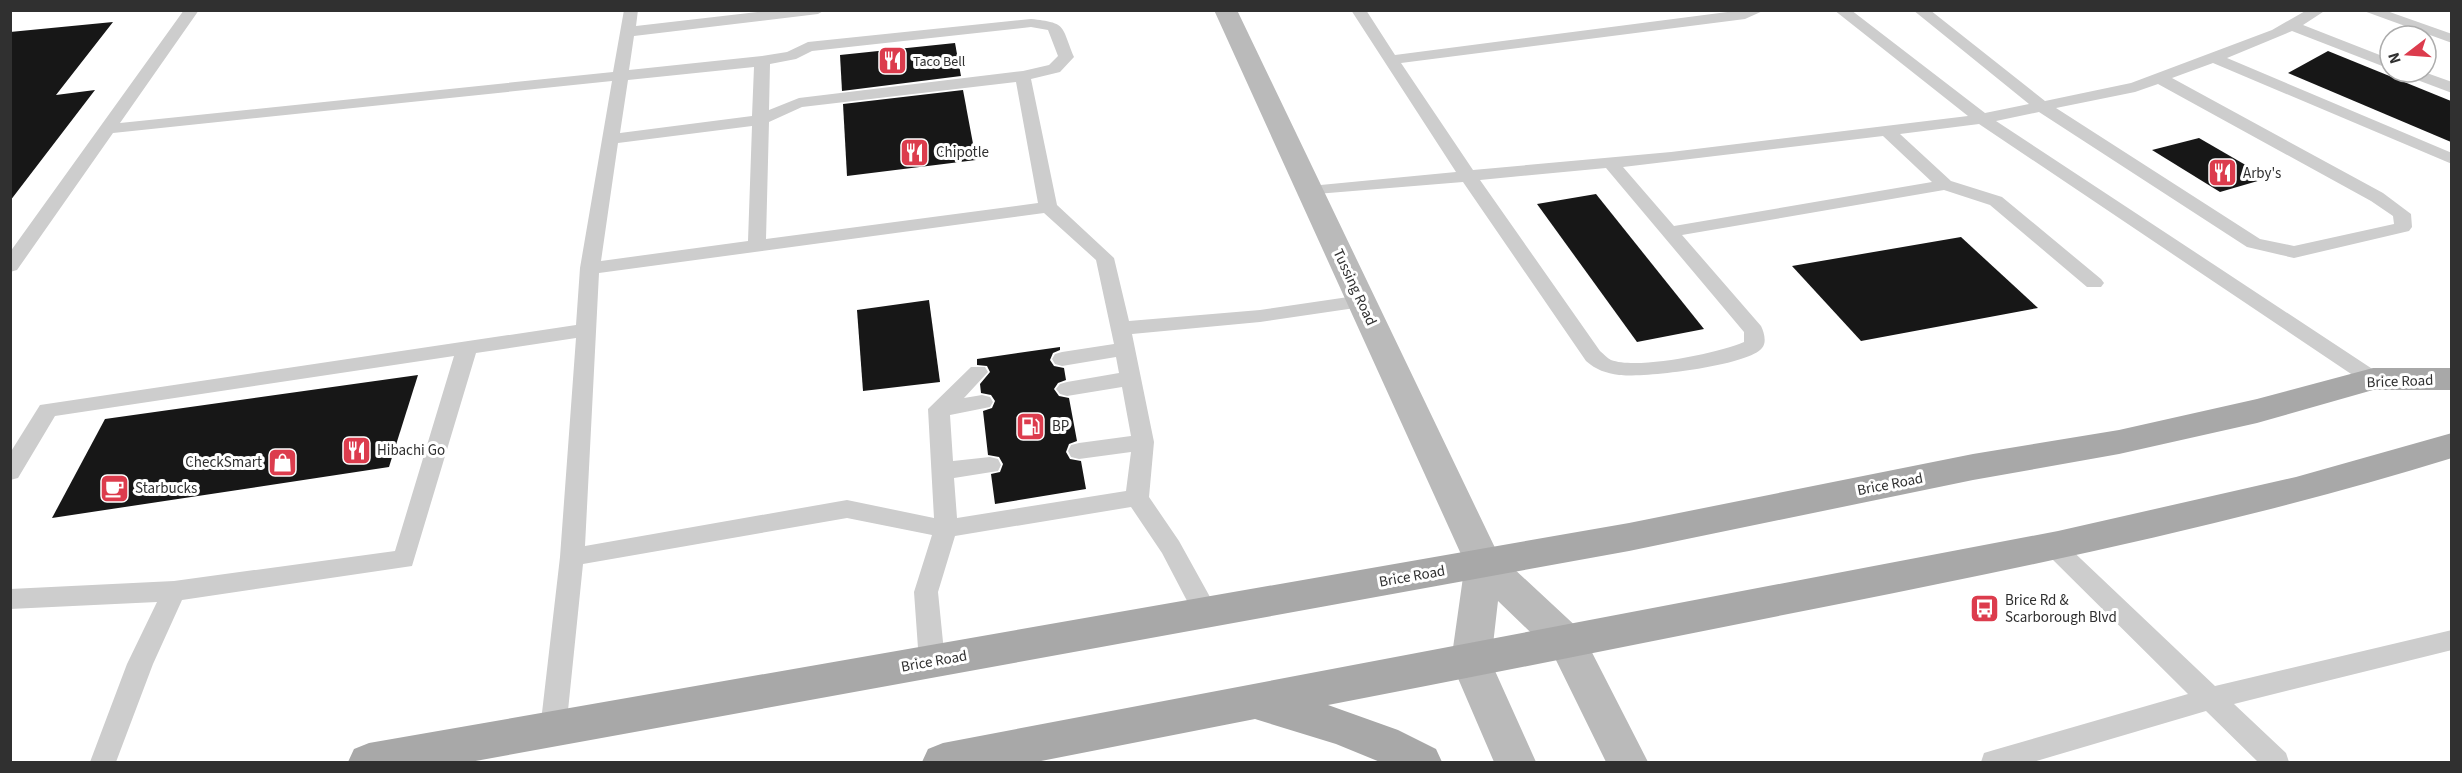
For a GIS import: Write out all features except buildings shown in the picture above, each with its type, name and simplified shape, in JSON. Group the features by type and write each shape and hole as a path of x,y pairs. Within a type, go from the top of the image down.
{"main road":[{"name":"Tussing Road","path":"1225,10 1484,563"},
{"name":"Brice Road","path":"369,762 1484,563 1973,467 2120,442 2257,411 2373,379 2451,379"},
{"path":"943,762 1250,701 1471,662 2054,547 2354,476 2451,445"},
{"path":"1484,563 1567,643 1627,762"},
{"path":"1484,563 1471,662 1515,762"},
{"path":"1250,701 1310,716 1394,748 1421,762"}],"lane":[{"path":"10,266 192,10"},
{"path":"553,730 572,557 590,268 618,78 631,10"},
{"path":"627,32 714,16 818,10"},
{"path":"1358,10 1467,175 1593,356 1606,366 1654,368 1740,353 1754,345 1754,331 1610,162"},
{"path":"1391,60 1745,15 1758,10"},
{"path":"1841,10 1982,119 2373,379"},
{"path":"1920,10 2042,107 2254,243 2294,252 2341,243 2403,226 2402,214 2377,197 2160,78"},
{"path":"1310,191 1610,162 1982,119 2135,87 2291,25 2319,10"},
{"path":"2368,10 2451,39"},
{"path":"107,129 537,83 618,78 762,61 791,56 808,47 1031,23 1054,26 1066,57 1054,69 1023,76 799,103 760,120 609,139"},
{"path":"2291,25 2378,59"},
{"path":"2212,57 2451,159"},
{"path":"756,247 762,61"},
{"path":"1023,76 1048,207 1106,258 1127,349 1143,442 1137,498 1171,547 1206,613"},
{"path":"1887,130 1945,186"},
{"path":"1670,232 1945,186 1995,201 2094,283"},
{"path":"590,268 1048,207"},
{"path":"1121,328 1260,316 1362,301"},
{"path":"10,472 48,410 586,330"},
{"path":"10,599 174,591 404,559 467,348"},
{"path":"1062,359 1127,349"},
{"path":"932,662 926,592 946,529 939,409 978,372"},
{"path":"1067,388 1131,378"},
{"path":"939,409 982,402"},
{"path":"1079,451 1143,442"},
{"path":"942,471 990,465"},
{"path":"572,557 847,509 946,529 1137,498"},
{"path":"2054,547 2276,762"},
{"path":"103,762 140,664 174,591"},
{"path":"1994,762 2212,698 2451,640"}],"place":[{"name":"Taco Bell","path":"892,61"},
{"name":"Chipotle","path":"915,152"},
{"name":"Arby's","path":"2222,173"},
{"name":"BP","path":"1031,426"},
{"name":"Hibachi Go","path":"356,450"},
{"name":"CheckSmart","path":"283,462"},
{"name":"Starbucks","path":"114,488"},
{"name":"Brice Rd & Scarborough Blvd","path":"1984,609"}]}
